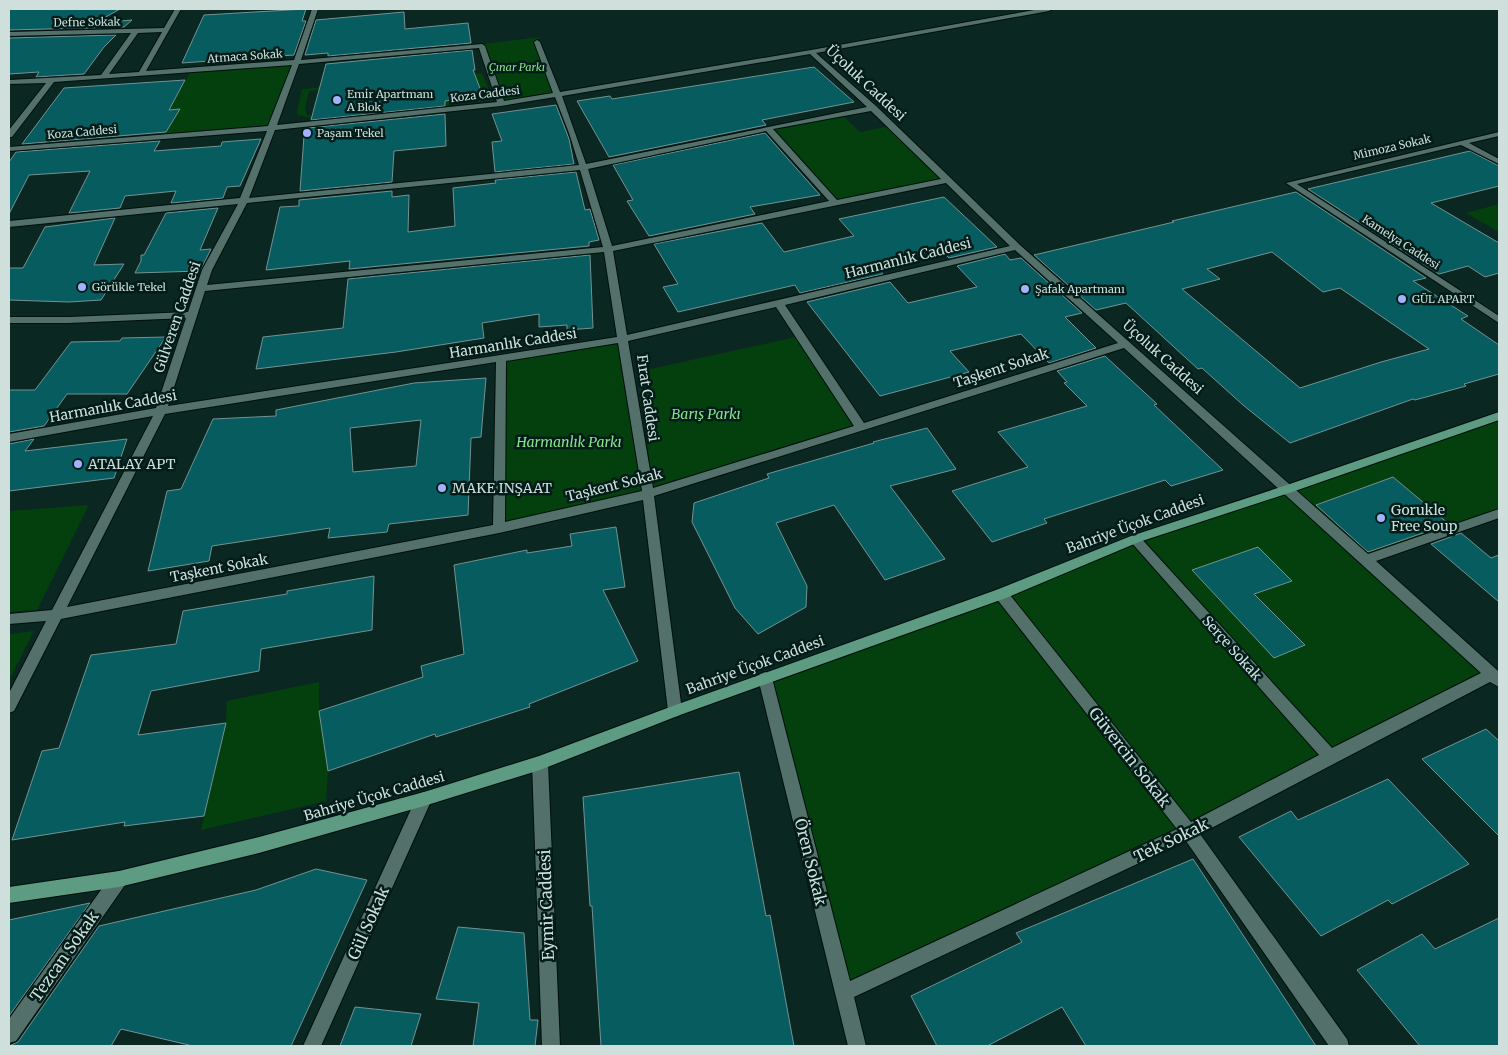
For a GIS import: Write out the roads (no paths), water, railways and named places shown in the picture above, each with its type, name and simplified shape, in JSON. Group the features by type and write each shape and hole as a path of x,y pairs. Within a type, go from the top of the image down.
{"main road":[{"name":"Bahriye Üçok Caddesi","path":"9,895 119,878 259,845 424,799 540,763 675,711 1000,594 1134,539 1288,489 1499,416"}],"street":[{"path":"141,74 178,9"},
{"name":"Gülveren Caddesi","path":"9,707 161,411 201,288 208,270 244,200 315,9"},
{"name":"Koza Caddesi","path":"9,149 271,128 501,104 811,52 1049,9"},
{"name":"Defne Sokak","path":"9,34 166,30"},
{"path":"104,76 136,31"},
{"name":"Fırat Caddesi","path":"537,42 560,95 608,248 648,494 675,711"},
{"name":"Atmaca Sokak","path":"9,82 51,81 296,64 482,46 501,104"},
{"name":"Üçoluk Caddesi","path":"811,52 873,108 1017,247 1496,678"},
{"path":"9,135 51,81"},
{"path":"9,224 584,167 873,108"},
{"path":"768,128 836,203"},
{"name":"Mimoza Sokak","path":"1290,183 1499,134"},
{"path":"1462,143 1499,162"},
{"path":"201,288 608,248 947,180"},
{"name":"Kamelya Caddesi","path":"1290,183 1499,320"},
{"name":"Harmanlık Caddesi","path":"9,438 161,411 624,339 1017,247"},
{"path":"779,304 861,428"},
{"path":"9,320 69,320 192,315"},
{"name":"Taşkent Sokak","path":"9,619 55,615 499,528 648,494 1125,344"},
{"path":"499,528 502,359"},
{"path":"1366,560 1499,513"},
{"name":"Serçe Sokak","path":"1134,539 1330,758"},
{"name":"Güvercin Sokak","path":"1000,594 1190,832 1340,1046"},
{"name":"Ören Sokak","path":"766,678 857,1046"},
{"name":"Tek Sokak","path":"843,993 1190,832 1330,758 1496,678"},
{"name":"Eymir Caddesi","path":"540,763 551,1046"},
{"name":"Gül Sokak","path":"312,1046 424,799"},
{"name":"Tezcan Sokak","path":"9,1034 119,878"}],"place":[{"name":"Emir Apartmanı A Blok","path":"337,100"},
{"name":"Paşam Tekel","path":"307,133"},
{"name":"Görükle Tekel","path":"82,287"},
{"name":"Şafak Apartmanı","path":"1025,289"},
{"name":"GÜL APART","path":"1402,299"},
{"name":"ATALAY APT","path":"78,464"},
{"name":"MAKE INŞAAT","path":"442,488"},
{"name":"Gorukle Free Soup","path":"1381,518"}],"park label":[{"name":"Çınar Parkı","path":"517,67"},
{"name":"Barış Parkı","path":"706,414"},
{"name":"Harmanlık Parkı","path":"569,442"}]}
